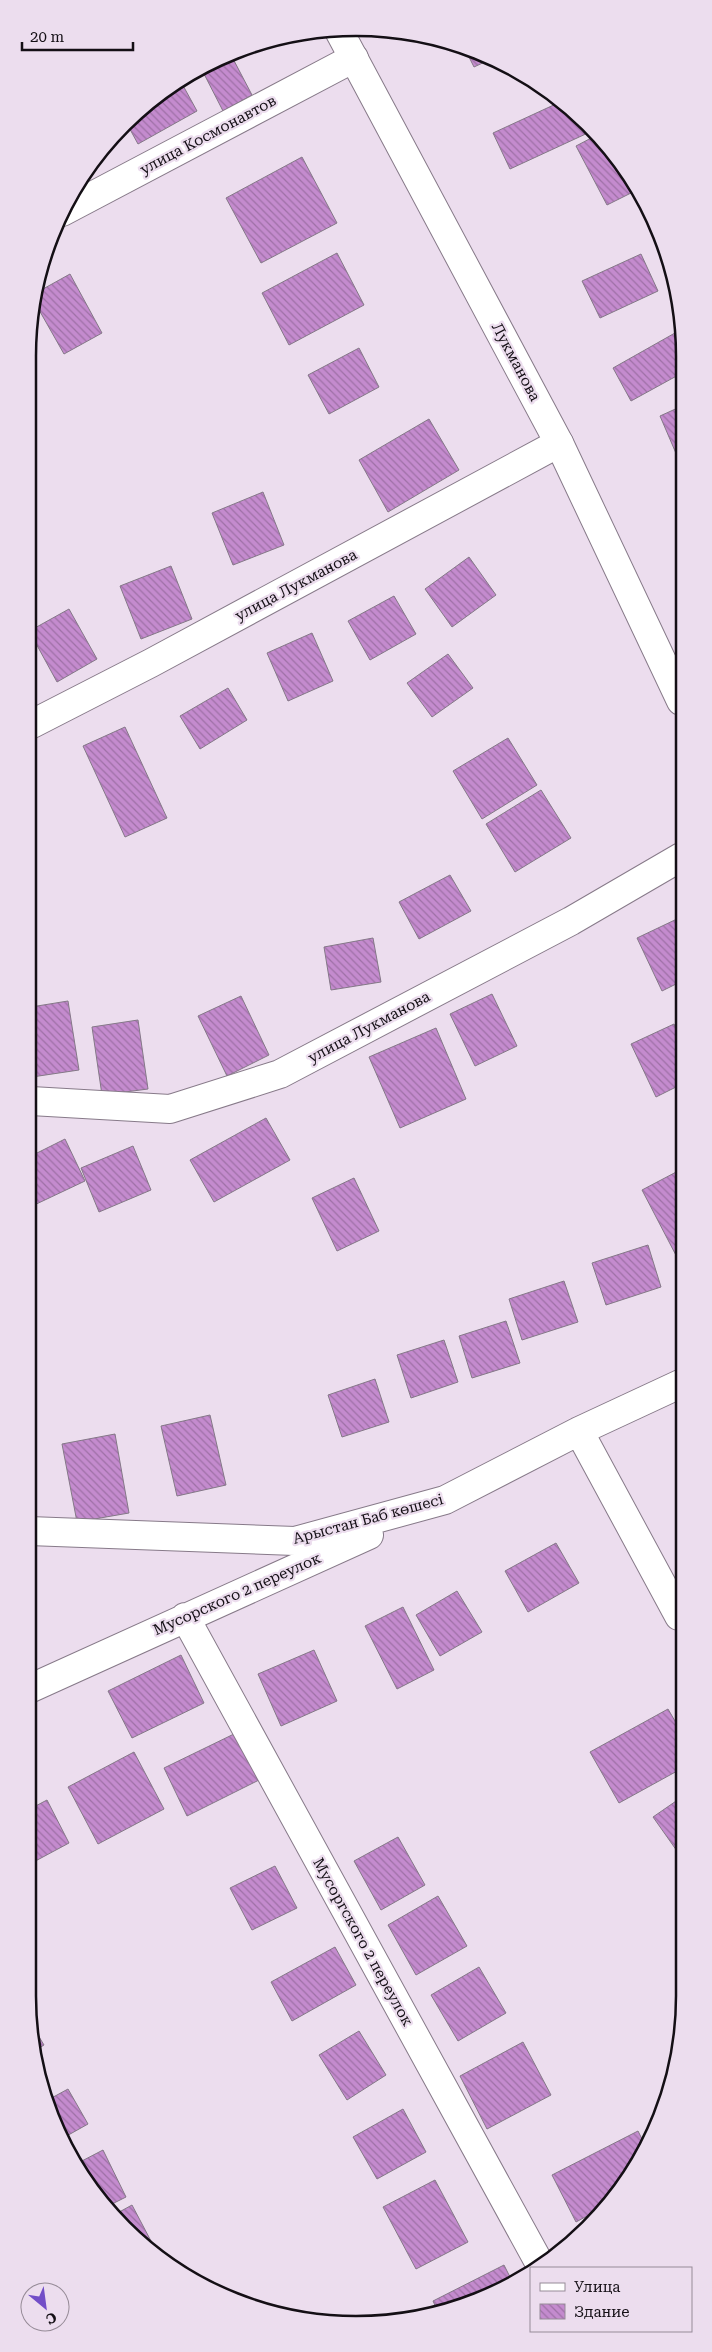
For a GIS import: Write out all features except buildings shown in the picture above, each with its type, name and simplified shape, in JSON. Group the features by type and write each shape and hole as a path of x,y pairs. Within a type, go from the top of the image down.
{"street":[{"name":"Лукманова","path":"342,37 559,443 676,690"},
{"name":"улица Космонавтов","path":"74,206 354,58"},
{"name":"улица Лукманова","path":"36,722 151,664 559,443"},
{"name":"улица Лукманова","path":"36,1101 170,1109 280,1074 571,921 676,860"},
{"name":"Арыстан Баб көшесі","path":"36,1531 295,1541 445,1500 579,1431 676,1386"},
{"path":"579,1431 676,1610"},
{"name":"Мусорского 2 переулок","path":"36,1686 445,1500"},
{"name":"Мусоргского 2 переулок","path":"185,1618 537,2260"}]}
